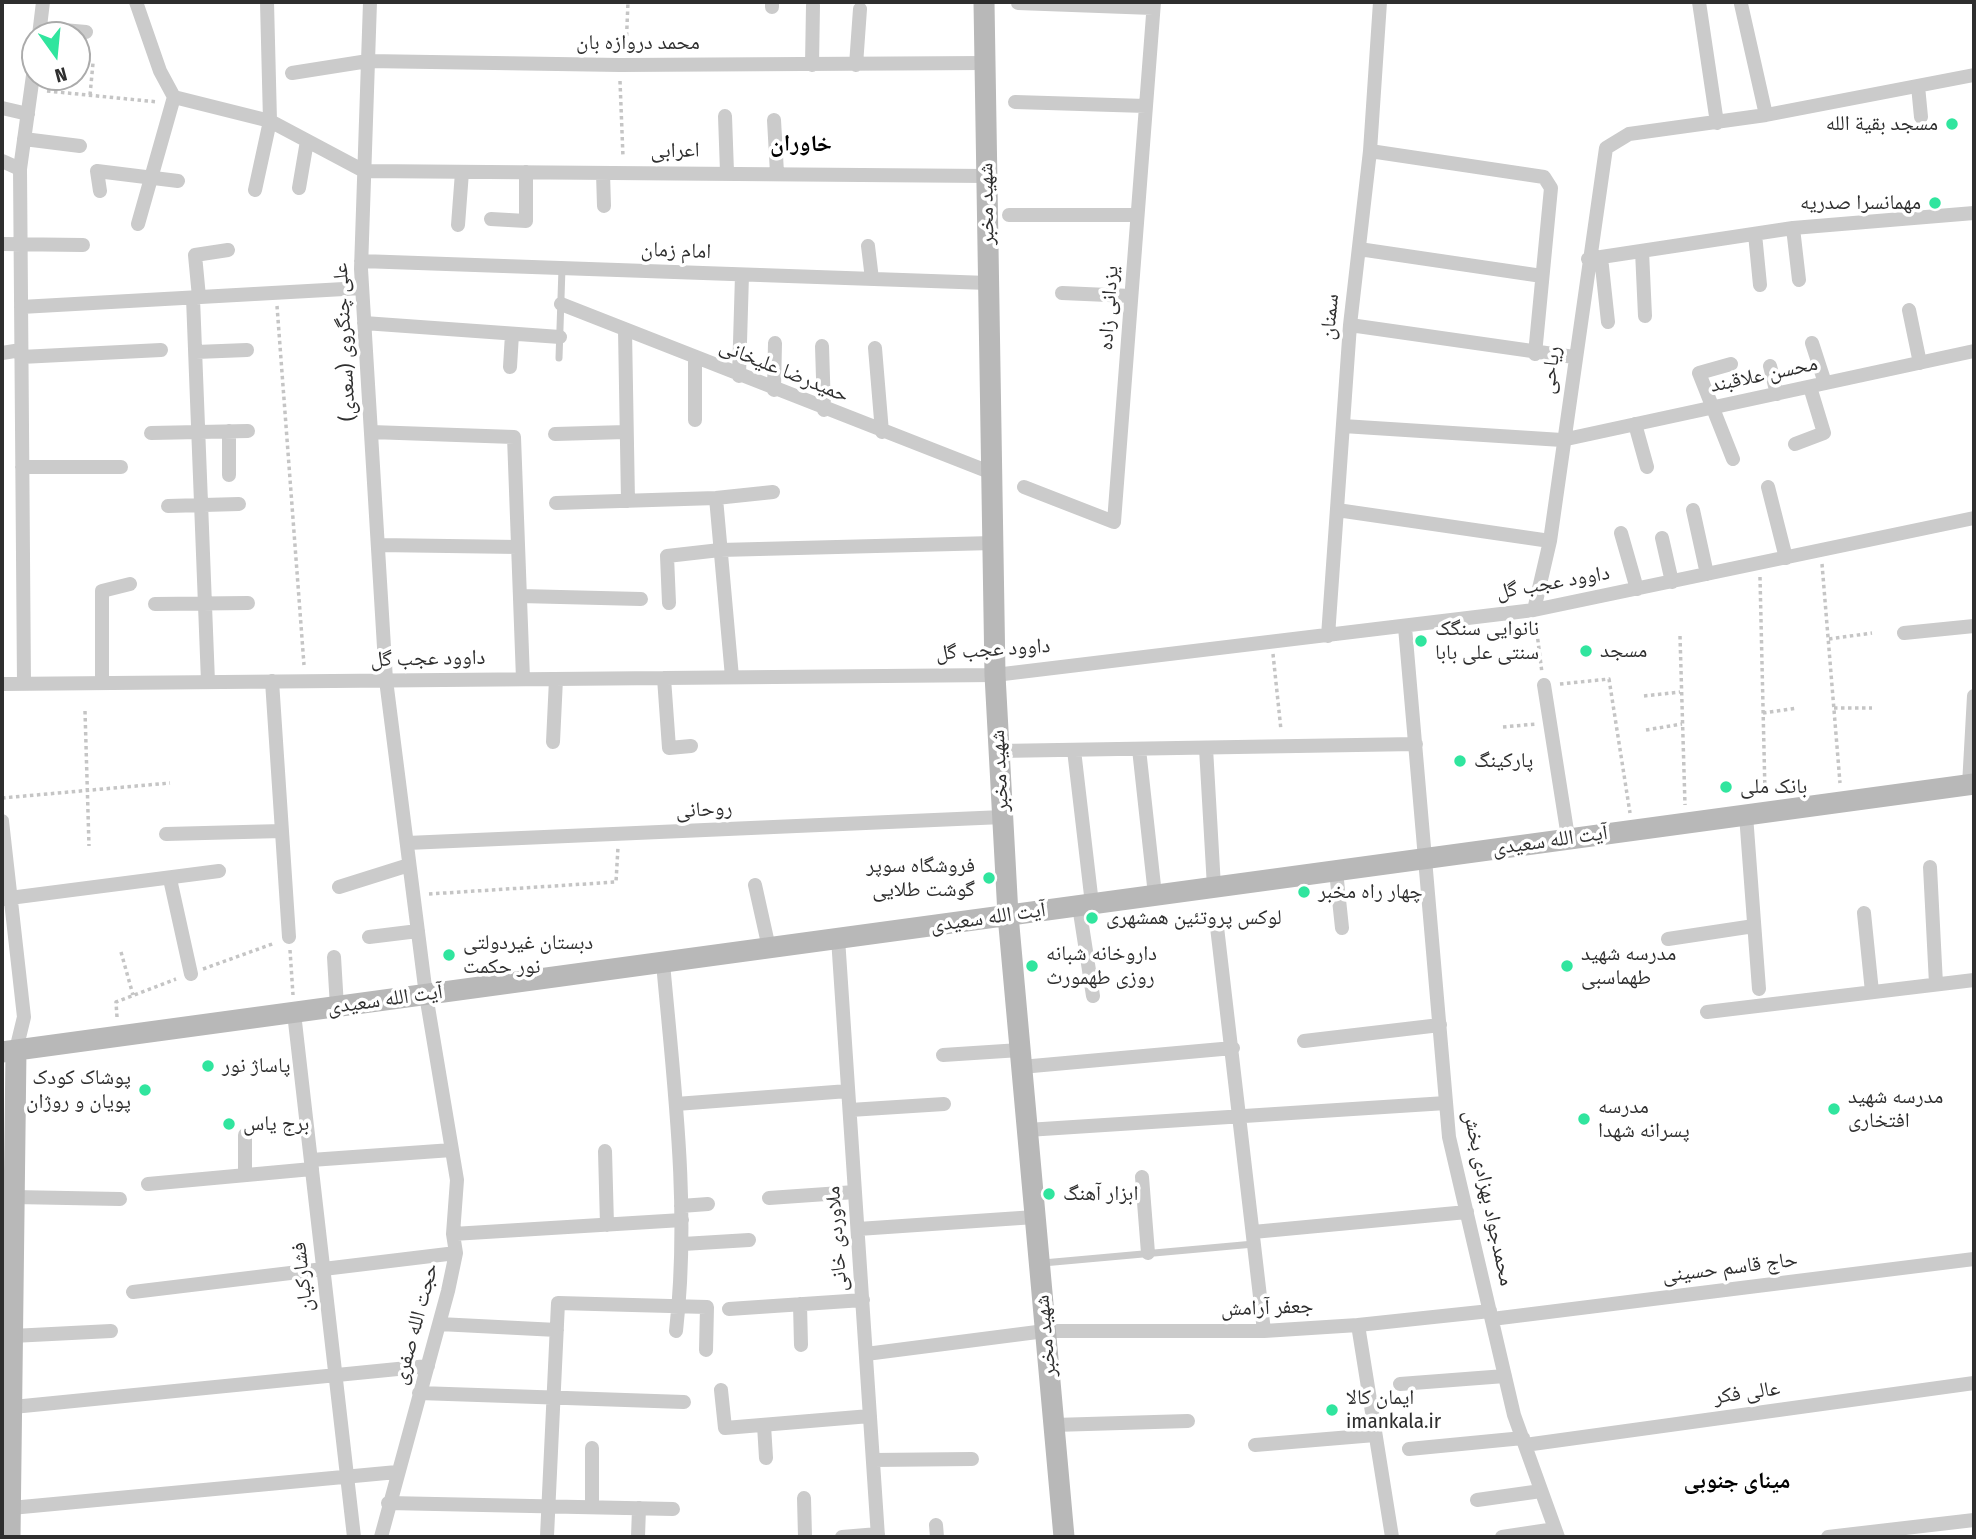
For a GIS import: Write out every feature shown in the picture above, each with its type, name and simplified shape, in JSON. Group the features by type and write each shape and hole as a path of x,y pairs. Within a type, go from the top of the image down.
{"main road":[{"name":"شهید مخبر","path":"984,2 999,751 1008,915 1064,1537"},
{"name":"آیت الله سعیدی","path":"9,1051 1972,784"},
{"path":"9,1051 14,1197 8,1233 12,1336 7,1369 10,1537"}],"street":[{"path":"40,21 43,2"},
{"path":"136,2 172,100 138,224"},
{"path":"255,190 270,121 267,2"},
{"name":"علی چنگروی (سعدی)","path":"370,2 362,288 386,680 407,844"},
{"name":"سمنان","path":"1328,636 1350,324 1370,151 1380,2"},
{"path":"1699,2 1717,123 1974,75"},
{"path":"1018,3 1153,5"},
{"path":"1741,4 1766,115"},
{"path":"812,65 813,5"},
{"name":"یزدانی زاده","path":"1024,487 1114,522 1153,5"},
{"path":"856,65 860,9"},
{"name":"محمد دروازه بان","path":"292,73 368,61 620,65 985,64"},
{"path":"1918,86 1921,117"},
{"path":"24,684 20,169 31,91"},
{"path":"172,100 270,121 364,171"},
{"path":"1014,102 1146,106"},
{"path":"2,108 28,114"},
{"path":"725,116 727,172"},
{"path":"774,120 777,173"},
{"name":"ریاحی","path":"1534,610 1550,541 1574,357 1594,258 1606,148 1629,134 1717,123"},
{"path":"24,139 80,146"},
{"path":"299,188 307,141"},
{"path":"1370,151 1544,177 1551,188 1535,354"},
{"path":"2,161 20,169"},
{"path":"100,191 97,171 178,181"},
{"name":"اعرابی","path":"364,171 986,176"},
{"path":"458,225 462,172"},
{"path":"491,219 526,221 526,172"},
{"path":"603,173 604,206"},
{"path":"1608,322 1594,258 1793,228 1974,213"},
{"path":"1009,215 1137,215"},
{"path":"1793,228 1799,280"},
{"path":"1755,234 1760,285"},
{"path":"2,244 83,245"},
{"path":"869,246 872,279"},
{"path":"1359,248 1542,276"},
{"path":"208,682 195,255 228,250"},
{"path":"1642,251 1645,316"},
{"name":"امام زمان","path":"361,261 988,283"},
{"path":"738,376 742,275"},
{"path":"21,307 362,288"},
{"path":"1062,293 1131,296"},
{"name":"حمیدرضا علیخانی","path":"561,304 824,410 992,473"},
{"path":"1909,310 1920,363"},
{"path":"364,323 560,337"},
{"path":"1350,324 1535,354 1574,357"},
{"path":"625,330 628,501"},
{"path":"510,367 512,334"},
{"path":"774,390 775,343"},
{"path":"1812,343 1825,383"},
{"path":"822,346 824,410"},
{"path":"875,348 882,432"},
{"path":"196,352 247,350"},
{"path":"2,353 161,351"},
{"name":"محسن علاقبند","path":"1343,426 1562,440 1974,351"},
{"path":"695,358 695,420"},
{"path":"1731,365 1699,373 1715,407 1733,459"},
{"path":"1770,366 1777,394"},
{"path":"1794,444 1824,433 1810,387"},
{"path":"1635,424 1647,467"},
{"path":"229,431 229,475"},
{"path":"151,433 248,431"},
{"path":"371,432 514,437 523,679"},
{"path":"555,434 626,432"},
{"path":"22,467 121,467"},
{"path":"1768,487 1786,558"},
{"path":"556,503 716,498 773,492"},
{"path":"716,498 732,677"},
{"path":"168,506 239,504"},
{"path":"1337,510 1550,541"},
{"path":"1693,510 1707,574"},
{"name":"داوود عجب گل","path":"2,684 996,675 1534,610 1974,518"},
{"path":"1621,533 1637,589"},
{"path":"1662,538 1672,582"},
{"path":"669,603 667,556 720,550 993,543"},
{"path":"378,545 518,547"},
{"path":"102,683 102,591 130,584"},
{"path":"520,596 641,599"},
{"path":"155,604 248,603"},
{"path":"1904,634 1974,626"},
{"name":"محمدجواد بهزادی بخش","path":"1405,627 1449,1137 1505,1376 1524,1442 1557,1533"},
{"path":"664,678 669,748 691,746"},
{"path":"553,742 556,679"},
{"path":"272,681 289,937"},
{"path":"1544,685 1568,837"},
{"path":"1972,784 1974,695"},
{"path":"999,751 1416,744"},
{"path":"1206,748 1213,887"},
{"path":"1139,749 1155,895"},
{"path":"1074,750 1093,996"},
{"path":"1756,814 1754,926 1759,989"},
{"name":"روحانی","path":"407,844 1003,817"},
{"path":"2,821 6,898 24,1017 9,1051"},
{"path":"166,834 282,831"},
{"name":"حجت الله صفری","path":"381,1537 456,1253 453,1234 457,1180 426,995 407,844"},
{"path":"339,887 409,865"},
{"path":"1930,867 1936,984"},
{"path":"6,898 219,871"},
{"path":"1336,871 1342,928"},
{"path":"170,879 191,974"},
{"path":"755,885 769,948"},
{"path":"1864,913 1871,992"},
{"path":"1668,939 1754,926"},
{"path":"1217,927 1264,1331"},
{"path":"369,937 418,931"},
{"name":"ملاوردی خانی","path":"838,939 878,1536"},
{"path":"334,957 337,1007"},
{"path":"663,962 676,1104 683,1244 676,1331"},
{"path":"1707,1012 1974,979"},
{"name":"فشارکیان","path":"294,1013 354,1537"},
{"path":"1304,1041 1440,1026"},
{"path":"943,1055 1021,1059 1233,1048"},
{"path":"676,1104 848,1091"},
{"path":"1027,1130 1446,1103"},
{"path":"850,1110 944,1104"},
{"path":"245,1135 245,1175"},
{"path":"149,1184 452,1150"},
{"path":"605,1151 607,1225"},
{"path":"1142,1177 1148,1253"},
{"path":"769,1198 855,1192"},
{"path":"14,1197 120,1199"},
{"path":"453,1234 607,1225 681,1213 708,1204"},
{"path":"1254,1238 1466,1212"},
{"path":"858,1229 1035,1217"},
{"path":"683,1244 749,1240"},
{"path":"133,1292 456,1253"},
{"name":"حاج قاسم حسینی","path":"1491,1315 1974,1259"},
{"path":"729,1309 863,1300"},
{"path":"547,1536 558,1303 679,1304 707,1307 706,1350"},
{"path":"800,1304 801,1345"},
{"name":"جعفر آرامش","path":"866,1354 1045,1331 1264,1331 1491,1315"},
{"path":"439,1324 557,1330"},
{"path":"1358,1325 1392,1537"},
{"path":"12,1336 111,1331"},
{"path":"9,1420 335,1375 428,1366"},
{"path":"1400,1384 1505,1376"},
{"name":"عالی فکر","path":"1409,1449 1524,1442 1974,1383"},
{"path":"721,1390 725,1428 870,1416"},
{"path":"419,1393 684,1402"},
{"path":"1054,1425 1188,1421"},
{"path":"764,1425 766,1458"},
{"path":"1255,1446 1374,1435"},
{"path":"592,1448 592,1507"},
{"path":"873,1460 972,1459"},
{"path":"11,1508 397,1472"},
{"path":"1476,1500 1541,1491"},
{"path":"804,1499 805,1537"},
{"path":"388,1503 673,1509"},
{"path":"638,1537 639,1508"},
{"path":"1828,1537 1974,1520"},
{"path":"1502,1537 1557,1533"},
{"path":"842,1537 878,1536"}],"lane":[{"path":"559,358 562,268"},
{"path":"1039,1263 1148,1253 1254,1238"}],"path":[{"path":"625,173 620,65 626,52 628,2"},
{"path":"90,95 93,63"},
{"path":"51,91 172,100"},
{"path":"275,293 306,681"},
{"path":"1756,814 1763,713 1759,563"},
{"path":"1822,564 1842,802"},
{"path":"1534,610 1544,685 1609,679 1632,829"},
{"path":"1829,639 1872,633"},
{"path":"1680,636 1686,822"},
{"path":"1272,643 1283,746"},
{"path":"1644,696 1681,692"},
{"path":"1763,713 1797,708"},
{"path":"1834,708 1872,708"},
{"path":"85,711 89,846"},
{"path":"1503,727 1551,723"},
{"path":"1646,730 1682,724"},
{"path":"2,798 170,783"},
{"path":"413,895 616,882 618,834"},
{"path":"289,937 294,1013"},
{"path":"121,952 133,995"}],"place":[{"name":"مسجد بقیة الله","path":"1952,124"},
{"name":"مهمانسرا صدریه","path":"1935,203"},
{"name":"نانوایی سنگک سنتی علی بابا","path":"1421,641"},
{"name":"مسجد","path":"1586,651"},
{"name":"پارکینگ","path":"1460,761"},
{"name":"بانک ملی","path":"1726,787"},
{"name":"فروشگاه سوپر گوشت طلایی","path":"989,878"},
{"name":"چهار راه مخبر","path":"1304,892"},
{"name":"لوکس پروتئین همشهری","path":"1092,918"},
{"name":"دبستان غیردولتی نور حکمت","path":"449,955"},
{"name":"داروخانه شبانه روزی طهمورث","path":"1032,966"},
{"name":"مدرسه شهید طهماسبی","path":"1567,966"},
{"name":"پاساژ نور","path":"208,1066"},
{"name":"پوشاک کودک پویان و روژان","path":"145,1090"},
{"name":"مدرسه شهید افتخاری","path":"1834,1109"},
{"name":"مدرسه پسرانه شهدا","path":"1584,1119"},
{"name":"برج یاس","path":"229,1124"},
{"name":"ابزار آهنگ","path":"1049,1194"},
{"name":"ایمان کالا imankala.ir","path":"1332,1410"}],"district":[{"name":"خاوران","path":"801,145"},
{"name":"مینای جنوبی","path":"1737,1482"}]}
